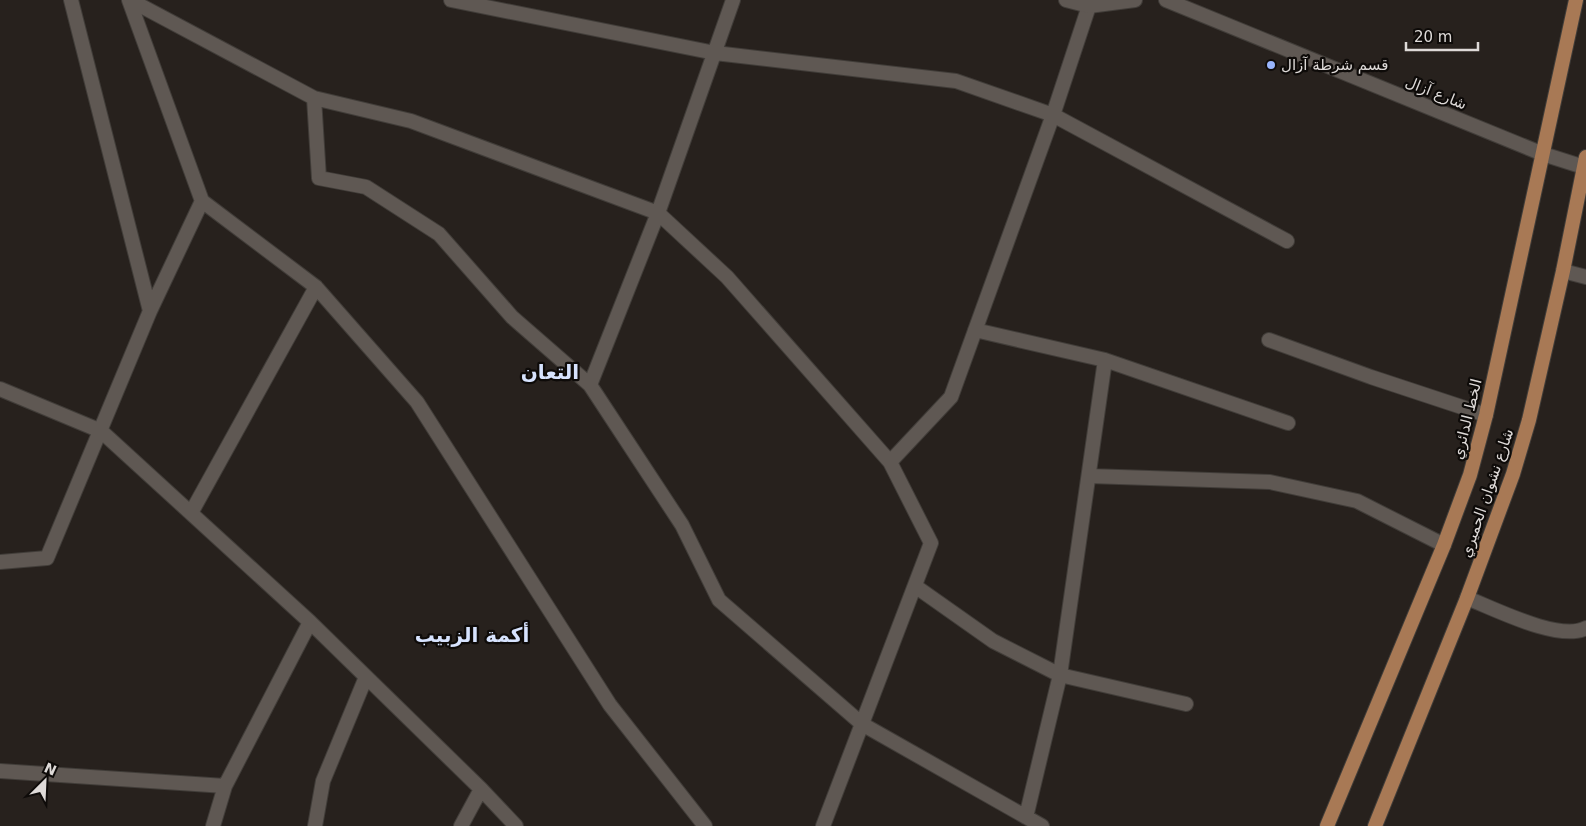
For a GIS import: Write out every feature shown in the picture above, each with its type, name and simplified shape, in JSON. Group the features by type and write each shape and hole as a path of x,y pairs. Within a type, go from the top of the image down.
{"main road":[{"name":"الخط الدائري","path":"1326,826 1444,546 1470,475 1486,415 1576,0"},
{"name":"شارع نشوان الحميري","path":"1375,826 1467,598 1513,474 1529,420 1585,164"}],"street":[{"path":"71,0 150,311"},
{"path":"130,0 314,98 411,121 658,213 727,277 890,462 931,543 823,826"},
{"path":"130,0 202,201 316,287 417,402 610,705 705,826"},
{"path":"452,0 716,52 956,80 1053,115 1287,241"},
{"path":"590,385 658,213 733,0"},
{"path":"1066,0 1089,6 1135,0"},
{"name":"شارع آزال","path":"1166,0 1543,154 1585,164"},
{"path":"890,462 951,397 1053,115 1089,6"},
{"path":"314,98 319,178 366,187 439,234 512,317 590,385 682,525 719,600 862,724 1042,826"},
{"path":"0,562 47,558 150,311 202,201"},
{"path":"1563,271 1586,277"},
{"path":"191,513 316,287"},
{"path":"975,330 1105,360 1288,423"},
{"path":"1269,340 1371,377 1486,415"},
{"path":"1026,817 1060,675 1105,360"},
{"path":"0,389 101,431 310,622 482,789 516,826"},
{"path":"1089,476 1270,482 1357,501 1444,546"},
{"path":"915,586 993,641 1060,675 1186,704"},
{"path":"1467,598 1545,629 1579,632 1586,628"},
{"path":"213,826 225,786 310,622"},
{"path":"315,826 324,781 366,677"},
{"path":"0,772 225,786"},
{"path":"461,826 482,789"}],"place":[{"name":"قسم شرطة آزال","path":"1271,65"}],"district":[{"name":"التعان","path":"550,372"},
{"name":"أكمة الزبيب","path":"472,635"}]}
